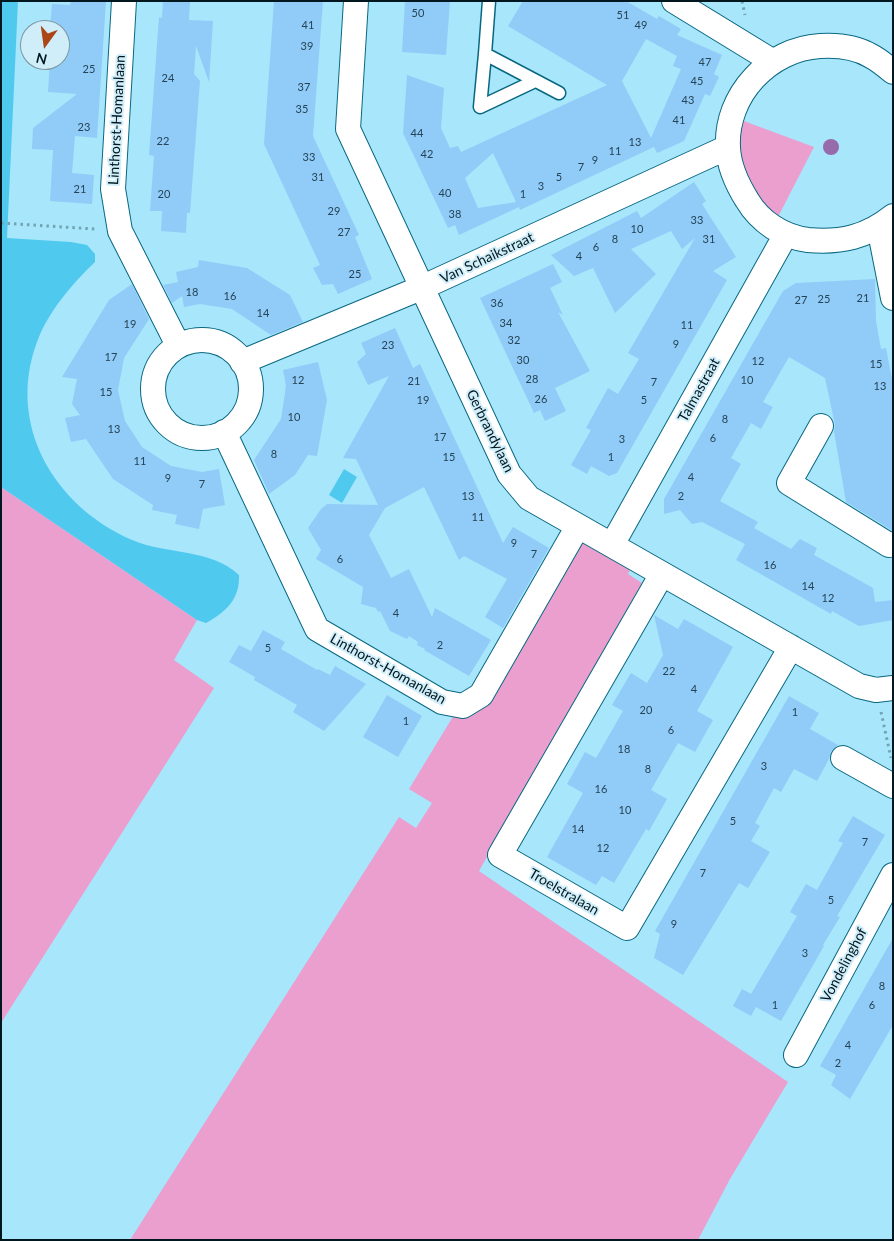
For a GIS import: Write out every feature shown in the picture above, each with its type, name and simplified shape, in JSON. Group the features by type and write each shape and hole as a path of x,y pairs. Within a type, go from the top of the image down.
{"street":[{"name":"Linthorst-Homanlaan","path":"124,1 113,189 120,231 178,345"},
{"name":"Gerbrandylaan","path":"356,1 348,129 509,474 530,498 578,526 859,686 885,689"},
{"path":"674,1 772,61"},
{"path":"893,72 871,55 838,45 804,47 772,61 747,84 732,114 728,147 735,180 752,209 766,223 786,234 803,240 830,242 855,238 886,222 893,298"},
{"name":"Van Schaikstraat","path":"242,362 421,288 728,147"},
{"name":"Talmastraat","path":"612,545 786,234"},
{"path":"204,340 218,342 230,349 242,362 250,381 248,405 242,416 224,432 210,437 195,437 180,433 168,424 158,412 153,397 155,375 166,355 178,345 204,340"},
{"path":"821,426 788,483 889,545 893,544"},
{"name":"Linthorst-Homanlaan","path":"224,432 317,630 442,702 463,706 481,695 578,526"},
{"name":"Troelstralaan","path":"662,574 500,855 627,928 791,647"},
{"path":"843,758 893,786"},
{"name":"Vondelinghof","path":"796,1055 893,875"}],"lane":[{"path":"489,1 480,107 535,81"},
{"path":"485,54 559,93"}],"path":[{"path":"1,223 120,231"},
{"path":"885,689 893,767"}],"shaded area":[{"path":"733,117 814,147 779,215 764,221 743,198"},
{"path":"1,487 197,620 174,660 214,688 1,1023"},
{"path":"565,532 630,570 628,574 642,583 479,871 788,1082 730,1179 698,1240 130,1240 399,817 416,828 432,803 409,789"}],"water":[{"path":"1,1 18,1 7,238 71,242 87,245 95,254 95,262 54,309 37,342 29,373 28,403 33,432 44,459 59,484 80,506 104,525 145,545 215,560 228,566 239,575 237,591 230,604 220,614 206,623 197,620 1,487"},
{"path":"344,469 357,477 342,503 329,495"}],"building":[{"path":"71,1 106,1 97,138 75,136 72,173 94,175 92,204 50,201 53,150 32,149 33,128 77,94 48,92 49,70 70,70 70,20 51,20 52,4 70,5"},
{"path":"163,1 190,1 189,20 213,21 209,82 196,46 194,74 200,81 190,213 187,213 186,233 161,231 162,211 150,211 154,156 149,155 159,17 162,18"},
{"path":"274,1 323,1 313,136 359,235 355,237 372,279 338,294 333,284 322,285 313,268 320,265 264,144"},
{"path":"405,1 450,1 446,55 402,52"},
{"path":"523,1 626,1 657,19 659,16 681,29 677,35 722,55 714,74 719,77 710,96 705,94 684,141 657,153 654,147 520,210 519,207 459,235 455,225 448,228 403,133 407,75 444,88 441,128 450,148 458,146 461,152 607,85 508,26","holes":["646,39 677,56 673,66 681,69 651,138 622,81","493,153 516,202 478,208 465,178"]},
{"path":"694,182 706,201 702,204 736,257 713,271 727,280 617,473 609,476 591,466 587,474 571,465 591,430 586,428 608,388 618,394 639,359 628,353 695,238 682,249 671,231 631,249 656,274 615,313 593,268 574,276 551,255 637,211 641,218"},
{"path":"199,260 247,268 290,295 303,322 271,335 232,309 200,304 184,307 182,296 172,303 163,285 178,282 176,272 198,267"},
{"path":"553,264 562,282 550,288 563,315 558,312 590,371 555,388 566,411 545,421 540,410 534,413 480,298"},
{"path":"875,279 876,321 881,349 886,348 893,384 893,531 846,502 834,431 835,425 825,378 789,357 763,402 773,407 761,429 751,423 731,458 741,464 720,501 758,522 754,528 791,549 800,539 817,548 814,555 873,588 875,602 893,600 893,620 859,626 832,611 831,614 736,560 745,544 702,522 692,524 680,510 664,514 664,499 783,291 796,283"},
{"path":"132,284 149,319 124,358 118,390 125,421 142,447 171,466 202,472 219,469 225,505 203,509 199,529 175,524 177,515 152,510 153,505 113,479 86,439 71,442 65,418 80,415 72,404 77,379 62,377 109,300"},
{"path":"395,328 413,368 420,364 503,543 513,527 549,548 503,628 485,617 507,579 464,556 459,560 424,487 385,508 369,535 391,578 409,569 432,617 435,608 491,640 469,676 424,650 417,645 418,642 409,636 407,639 390,631 380,611 378,612 376,608 361,604 363,587 316,559 321,550 308,528 321,509 327,504 378,505 356,459 343,458 389,376 368,385 357,362 366,354 361,343"},
{"path":"318,362 327,400 317,456 308,455 295,475 269,494 254,460 281,419 286,386 283,370"},
{"path":"654,615 678,629 684,619 733,647 697,711 713,720 695,752 678,743 651,790 667,799 649,831 646,829 614,883 602,876 596,885 547,857 583,793 567,784 585,752 596,758 623,711 612,705 631,673 647,683 663,655"},
{"path":"263,630 285,642 281,649 317,670 330,675 335,666 366,684 324,731 293,712 297,705 254,680 255,677 229,662 239,645 251,651"},
{"path":"387,695 422,716 398,757 363,737"},
{"path":"789,696 819,713 810,729 838,745 831,751 829,759 817,781 794,769 781,792 774,788 755,823 760,826 751,841 770,852 748,888 739,883 683,975 654,958 660,934 655,931"},
{"path":"853,816 885,835 837,916 840,917 781,1021 756,1007 751,1016 733,1006 742,989 751,994 797,916 790,912 806,884 817,890 843,843 838,841"},
{"path":"893,938 893,1025 850,1099 831,1085 836,1075 820,1066"}]}
